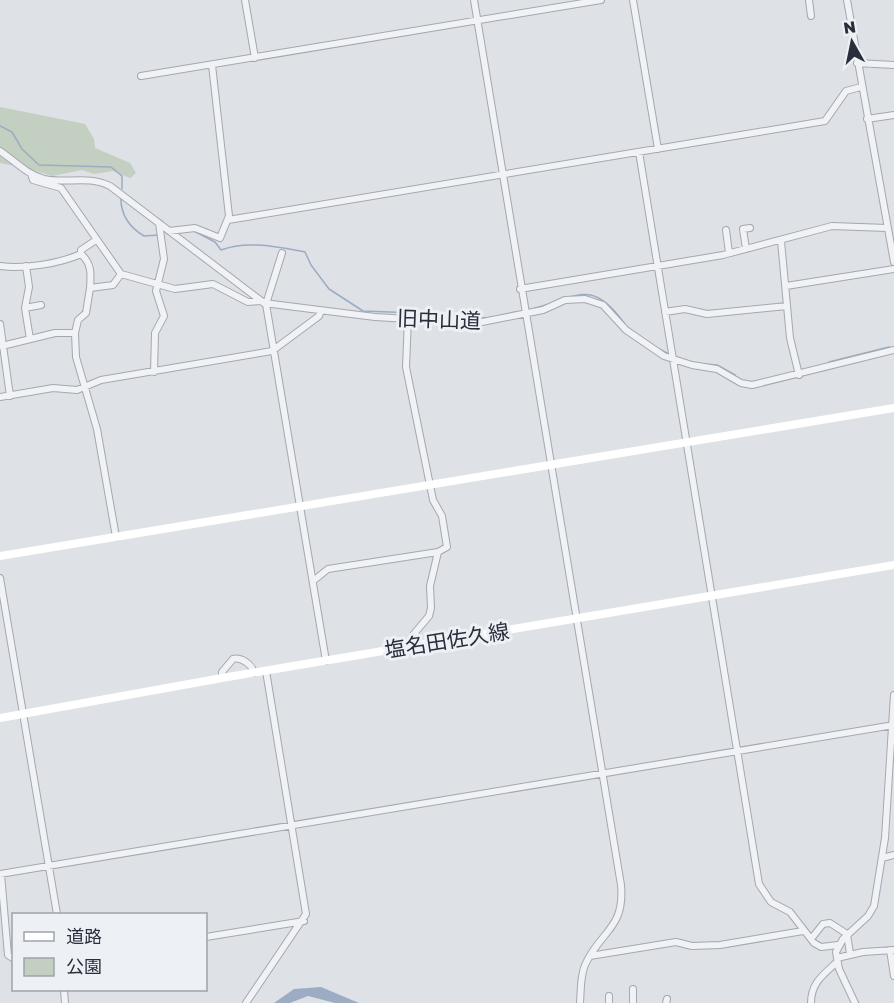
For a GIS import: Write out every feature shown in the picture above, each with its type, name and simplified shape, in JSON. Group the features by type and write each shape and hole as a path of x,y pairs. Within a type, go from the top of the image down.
{"main road":[{"path":"0,556 550,463 894,408"},
{"name":"塩名田佐久線","path":"0,718 266,670 577,620 894,565"}],"street":[{"path":"246,0 255,58"},
{"path":"474,0 622,900 618,918 590,956 582,978 580,1003"},
{"path":"141,76 601,0"},
{"path":"633,0 658,149"},
{"path":"809,0 811,16"},
{"path":"847,0 894,262"},
{"path":"857,63 894,65"},
{"path":"169,231 195,228 217,238 223,235 228,220 223,141 212,65"},
{"path":"228,220 825,121 846,91 861,87"},
{"path":"867,119 894,115"},
{"path":"0,151 31,174 54,180 86,179 106,184 263,303"},
{"path":"639,152 759,884 771,902 790,912 811,939 821,946 838,945"},
{"path":"31,174 33,180 61,188 122,274 113,285 90,288"},
{"path":"154,372 155,333 164,316 157,302 156,283 164,264 159,223"},
{"path":"520,289 729,253 832,226 887,228"},
{"path":"746,249 743,230 750,228"},
{"path":"726,230 729,253"},
{"path":"81,254 81,250 96,240"},
{"path":"781,241 790,338 799,375"},
{"path":"282,253 263,303 275,350 326,661"},
{"path":"0,266 26,266 81,254"},
{"path":"81,254 88,261 91,272 87,313 79,319 75,333 78,371 97,429 116,537"},
{"path":"26,266 29,287 25,308 30,339"},
{"path":"786,286 894,269"},
{"name":"旧中山道","path":"122,274 181,289 213,284 248,302 375,317 484,323 543,310 570,299 599,302 626,330 672,360 711,368 741,383 752,385 894,350"},
{"path":"25,308 41,305"},
{"path":"665,312 685,309 707,314 787,306"},
{"path":"0,397 53,388 70,391 84,388 101,380 275,350 319,316 321,311"},
{"path":"313,581 328,569 447,549 442,516 433,500 406,367 408,318"},
{"path":"0,324 10,396"},
{"path":"2,346 55,333 75,333"},
{"path":"414,646 413,636 429,616 430,586 438,552"},
{"path":"0,578 57,913"},
{"path":"222,678 222,672 233,659 242,659 253,668 254,673"},
{"path":"246,1003 303,921 306,911 266,670"},
{"path":"855,1003 837,960 838,945 873,908 882,858 894,695"},
{"path":"12,958 9,956 1,874 893,724"},
{"path":"882,858 894,855"},
{"path":"207,937 303,921"},
{"path":"811,939 826,922 847,934"},
{"path":"590,956 676,942 692,946 720,945 803,931"},
{"path":"847,934 850,954"},
{"path":"812,1003 812,990 821,976 837,960 850,954 892,950 894,976"},
{"path":"633,989 633,1003"}],"green space":[{"path":"0,107 85,124 94,139 95,148 130,163 136,173 130,178 113,171 94,174 82,170 52,176 0,163"}],"water":[{"path":"321,987 359,1003 335,1003 308,996 290,1003 274,1003 294,989"}],"waterway":[{"path":"0,126 12,132 22,149 39,165 111,167 122,176 122,189"},
{"path":"121,196 124,215 134,229 144,236 159,235"},
{"path":"194,231 215,242 221,250 252,245 305,252 311,265 329,289 363,311 416,313 440,318 465,313 485,318 494,317"},
{"path":"532,309 571,297 591,295 612,308 624,323"},
{"path":"498,316 515,312"},
{"path":"627,327 645,340"},
{"path":"829,362 889,347"},
{"path":"659,349 669,354"},
{"path":"703,364 717,365 735,375"}]}
